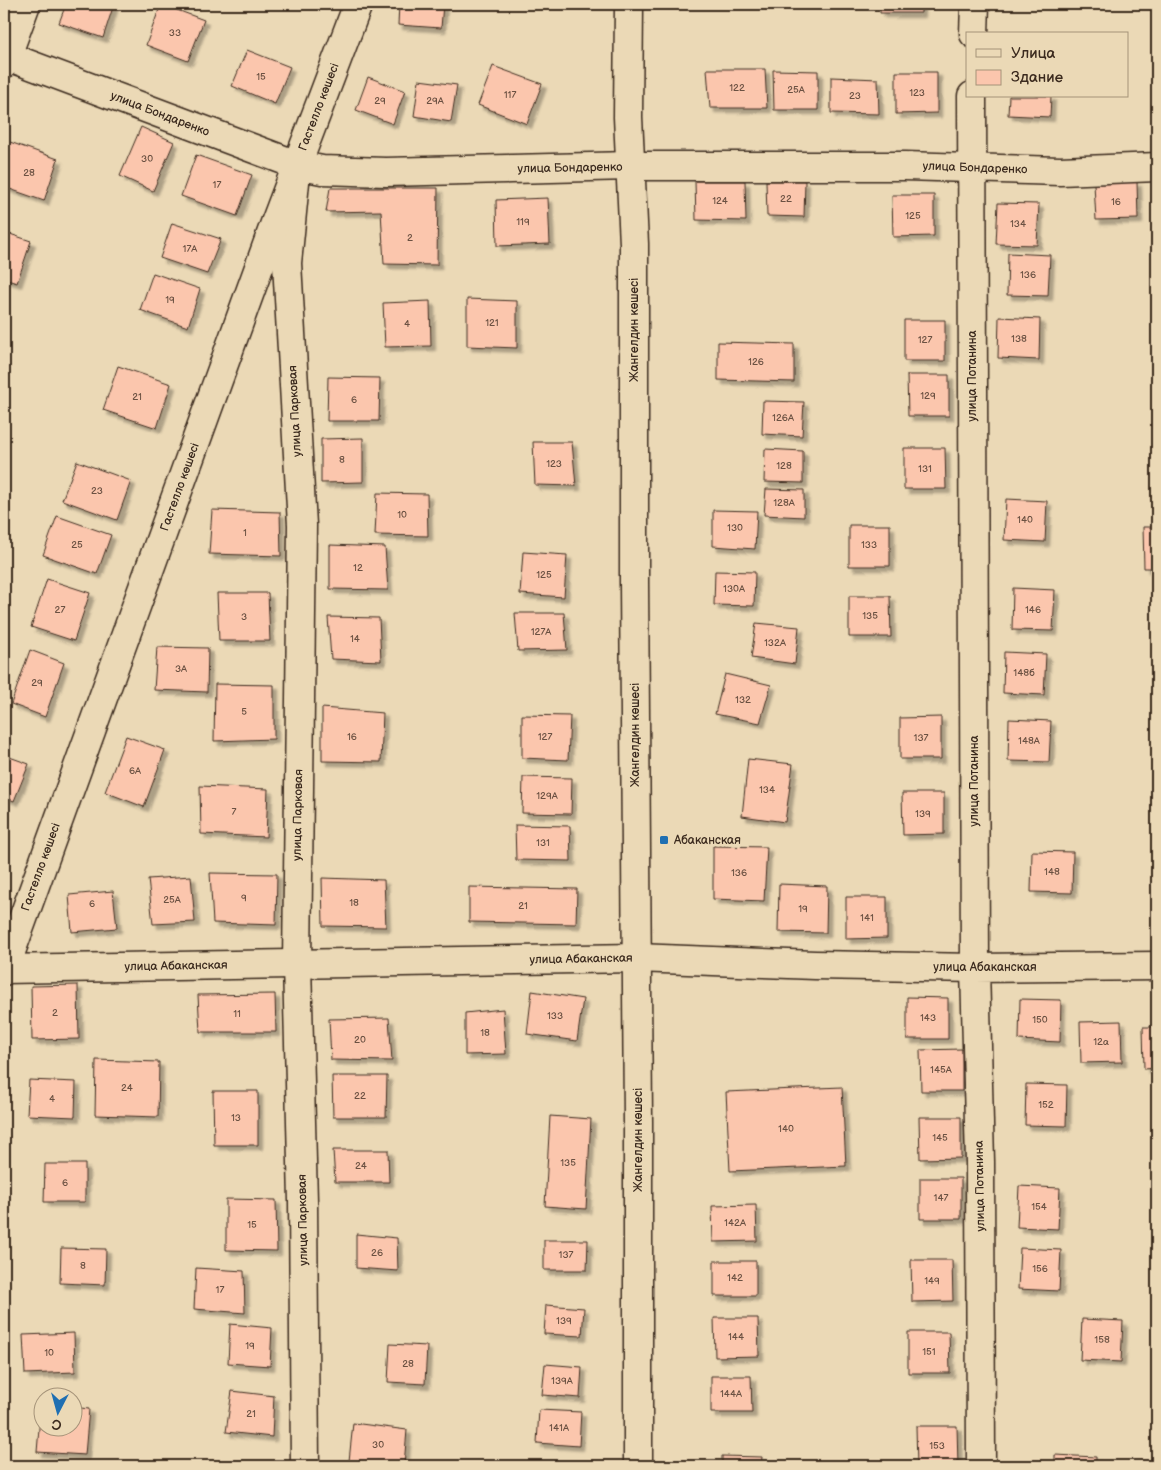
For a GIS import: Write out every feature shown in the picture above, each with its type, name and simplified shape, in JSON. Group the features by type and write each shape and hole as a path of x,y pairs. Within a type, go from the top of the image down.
{"street":[{"path":"5,59 26,4"},
{"name":"Гастелло көшесі","path":"4,970 297,165 358,4"},
{"name":"Жангелдин көшесі","path":"629,4 628,117 634,244 638,1466"},
{"path":"974,32 975,4"},
{"name":"улица Бондаренко","path":"5,59 297,165 322,170 386,172 630,166 972,168 1060,171 1157,167"},
{"name":"улица Потанина","path":"972,98 975,968 980,1172 981,1466"},
{"name":"улица Парковая","path":"297,165 287,263 302,525 297,964 303,1202 305,1466"},
{"name":"улица Абаканская","path":"4,970 637,958 815,965 975,968 1157,966"}],"building":[{"path":"66,4 114,4 103,38 59,23"},
{"path":"161,4 204,20 188,61 146,45"},
{"path":"399,4 443,4 441,28 398,25"},
{"path":"880,4 921,4 921,13 880,13"},
{"path":"247,50 290,67 275,104 232,86"},
{"path":"493,66 542,84 527,124 478,105"},
{"path":"707,69 765,69 767,108 710,108"},
{"path":"773,70 818,71 818,110 774,110"},
{"path":"896,72 937,72 937,113 896,114"},
{"path":"368,77 405,91 393,124 356,110"},
{"path":"831,77 878,79 879,114 831,113"},
{"path":"419,80 457,85 451,122 414,116"},
{"path":"1009,98 1051,98 1050,117 1008,115"},
{"path":"141,127 174,142 153,191 120,176"},
{"path":"7,141 58,159 44,201 4,187 4,150"},
{"path":"196,155 252,175 237,216 181,196"},
{"path":"695,181 745,181 746,221 696,220"},
{"path":"766,181 805,181 804,217 767,216"},
{"path":"1137,182 1138,219 1096,220 1094,184"},
{"path":"330,188 438,188 437,265 384,264 381,211 326,212"},
{"path":"892,195 934,195 934,236 893,237"},
{"path":"548,198 550,244 497,246 496,200"},
{"path":"998,203 1039,204 1037,245 996,244"},
{"path":"172,223 221,239 207,274 160,258"},
{"path":"4,232 31,241 17,283 4,279"},
{"path":"1008,253 1050,255 1048,296 1007,295"},
{"path":"153,273 200,289 188,327 140,310"},
{"path":"467,299 517,301 517,348 467,346"},
{"path":"430,301 431,346 385,347 383,303"},
{"path":"999,317 1040,319 1039,360 998,358"},
{"path":"904,320 945,320 945,361 904,361"},
{"path":"718,342 794,344 794,382 718,380"},
{"path":"118,366 171,384 157,428 103,410"},
{"path":"907,375 949,375 949,416 908,416"},
{"path":"328,377 380,378 379,421 327,421"},
{"path":"763,401 804,402 802,436 762,434"},
{"path":"363,438 363,482 321,483 321,439"},
{"path":"533,442 572,442 576,486 535,485"},
{"path":"904,448 945,448 946,489 904,489"},
{"path":"765,449 803,451 803,483 764,482"},
{"path":"77,461 131,481 117,520 62,500"},
{"path":"766,489 804,490 804,517 764,515"},
{"path":"377,493 427,494 428,536 375,535"},
{"path":"1006,499 1047,501 1045,542 1004,540"},
{"path":"212,510 280,512 281,556 209,554"},
{"path":"713,510 757,511 755,549 713,546"},
{"path":"57,516 111,535 97,574 43,555"},
{"path":"849,525 890,525 890,566 849,566"},
{"path":"1143,527 1157,527 1157,568 1144,568"},
{"path":"330,545 385,547 388,590 330,589"},
{"path":"523,552 567,555 564,597 520,594"},
{"path":"715,571 755,572 754,606 714,605"},
{"path":"47,579 90,593 74,641 31,627"},
{"path":"1013,588 1055,590 1053,631 1012,630"},
{"path":"217,593 268,593 270,641 219,641"},
{"path":"849,596 890,596 891,637 849,637"},
{"path":"515,613 564,613 567,650 518,651"},
{"path":"328,617 379,618 381,661 331,659"},
{"path":"756,623 799,627 795,664 751,658"},
{"path":"157,647 208,648 207,692 154,690"},
{"path":"30,650 64,663 45,717 11,704"},
{"path":"1004,652 1046,654 1044,695 1003,693"},
{"path":"725,674 771,685 760,723 715,714"},
{"path":"215,684 274,685 274,739 214,741"},
{"path":"322,708 383,713 381,762 322,761"},
{"path":"522,715 570,716 568,760 522,758"},
{"path":"941,717 941,759 900,759 900,718"},
{"path":"1009,719 1051,721 1049,762 1008,761"},
{"path":"126,736 165,750 144,807 105,792"},
{"path":"4,755 29,764 14,801 4,797"},
{"path":"748,759 793,764 785,822 742,816"},
{"path":"523,777 572,778 571,814 522,813"},
{"path":"200,786 268,789 266,837 201,834"},
{"path":"902,793 944,793 944,834 903,835"},
{"path":"515,825 570,826 571,861 516,860"},
{"path":"713,846 767,847 764,901 713,899"},
{"path":"1032,851 1073,852 1072,893 1031,892"},
{"path":"210,873 277,874 276,925 213,923"},
{"path":"191,876 195,922 153,924 148,879"},
{"path":"322,878 384,880 386,927 323,926"},
{"path":"779,884 827,886 826,933 778,932"},
{"path":"469,887 577,889 576,924 469,922"},
{"path":"113,891 117,928 72,932 69,895"},
{"path":"846,897 887,897 887,938 846,939"},
{"path":"78,985 79,1039 32,1040 31,986"},
{"path":"532,991 583,999 577,1041 527,1034"},
{"path":"275,994 276,1032 200,1032 198,995"},
{"path":"907,997 948,998 948,1039 907,1039"},
{"path":"1020,999 1061,1000 1060,1042 1019,1040"},
{"path":"503,1009 506,1054 465,1055 465,1013"},
{"path":"389,1018 392,1061 331,1060 329,1019"},
{"path":"1121,1021 1122,1062 1081,1063 1080,1022"},
{"path":"1143,1027 1157,1027 1157,1068 1144,1069"},
{"path":"962,1049 962,1091 921,1091 920,1050"},
{"path":"96,1060 159,1062 158,1117 95,1115"},
{"path":"332,1076 387,1076 386,1117 333,1117"},
{"path":"29,1080 76,1082 75,1117 27,1115"},
{"path":"1026,1084 1067,1085 1066,1126 1025,1125"},
{"path":"842,1087 846,1166 730,1171 726,1092"},
{"path":"213,1091 258,1091 258,1145 214,1145"},
{"path":"550,1116 591,1119 586,1209 545,1206"},
{"path":"919,1117 961,1117 961,1158 920,1159"},
{"path":"333,1150 388,1150 389,1182 335,1182"},
{"path":"45,1164 85,1164 85,1202 44,1202"},
{"path":"920,1178 961,1178 961,1219 920,1219"},
{"path":"1019,1186 1060,1188 1058,1229 1017,1227"},
{"path":"226,1199 276,1200 277,1251 226,1250"},
{"path":"756,1205 757,1241 713,1242 712,1206"},
{"path":"356,1234 397,1238 398,1271 356,1268"},
{"path":"544,1240 588,1240 587,1270 544,1270"},
{"path":"61,1248 106,1249 105,1285 60,1283"},
{"path":"1020,1248 1061,1250 1059,1291 1018,1289"},
{"path":"911,1260 952,1260 953,1301 912,1302"},
{"path":"714,1261 756,1261 756,1296 714,1296"},
{"path":"196,1268 244,1271 245,1313 194,1309"},
{"path":"546,1305 584,1308 582,1336 544,1334"},
{"path":"714,1318 758,1318 759,1356 715,1357"},
{"path":"1082,1319 1123,1321 1121,1362 1080,1360"},
{"path":"230,1324 272,1328 270,1366 228,1363"},
{"path":"908,1332 949,1332 950,1373 908,1373"},
{"path":"74,1333 75,1372 25,1374 23,1335"},
{"path":"390,1344 427,1346 425,1384 388,1382"},
{"path":"545,1364 582,1367 580,1398 542,1395"},
{"path":"711,1376 751,1376 752,1413 711,1413"},
{"path":"232,1391 274,1396 272,1437 226,1432"},
{"path":"82,1408 89,1409 85,1455 37,1452 38,1438 82,1438"},
{"path":"539,1410 581,1412 579,1446 537,1443"},
{"path":"353,1423 407,1430 404,1465 349,1461"},
{"path":"916,1426 957,1426 958,1466 917,1466"},
{"path":"1055,1455 1096,1457 1096,1466 1055,1466"},
{"path":"722,1456 762,1457 761,1466 722,1466"},
{"path":"542,1462 580,1465 580,1466 541,1466"}],"place":[{"name":"Абаканская","path":"664,840"}]}
